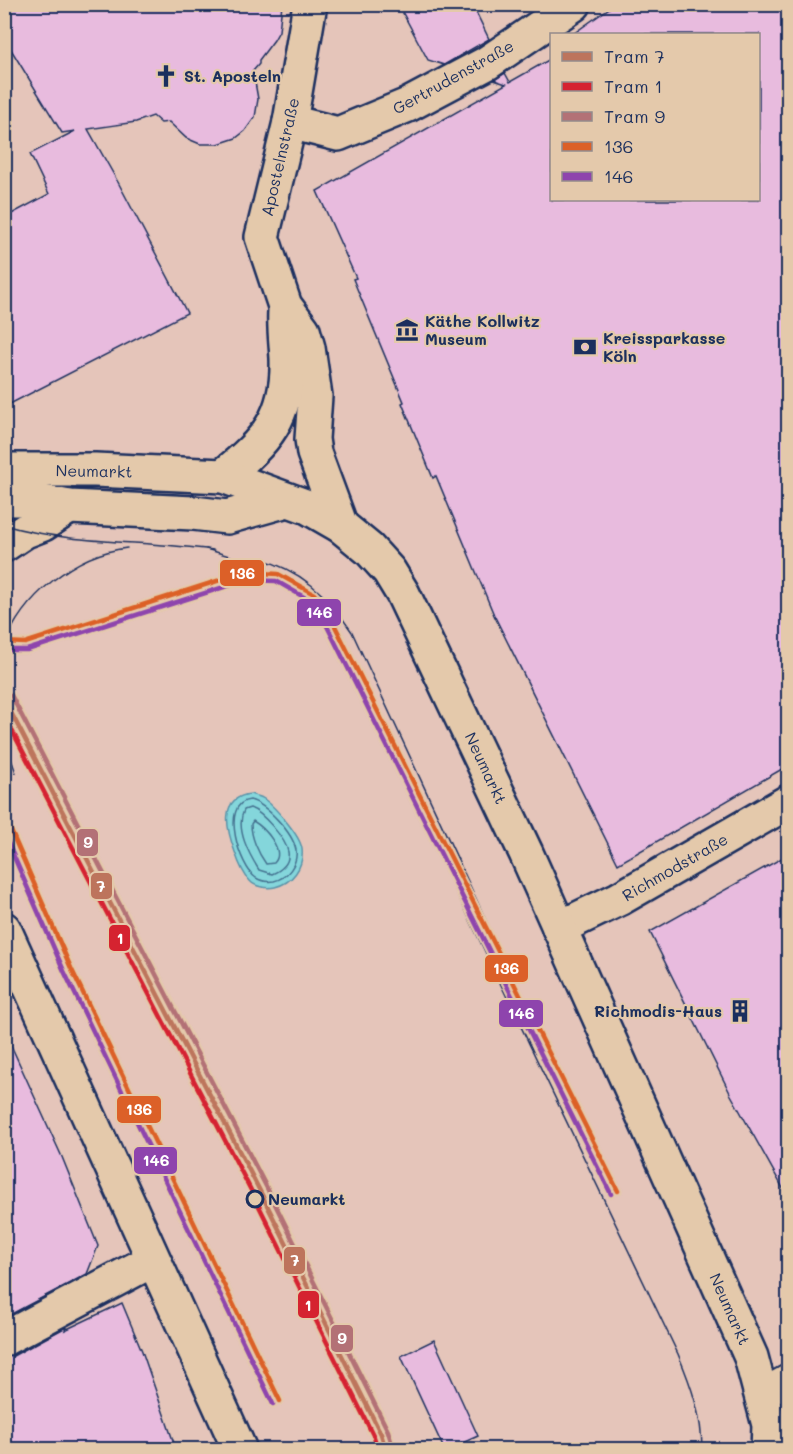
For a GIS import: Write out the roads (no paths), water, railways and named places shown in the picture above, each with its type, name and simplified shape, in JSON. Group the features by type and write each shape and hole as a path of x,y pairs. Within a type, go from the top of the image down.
{"main road":[{"name":"Apostelnstraße","path":"310,4 290,122 262,237 285,306 303,330 308,348 315,396 312,439 314,453 341,526"},
{"name":"Gertrudenstraße","path":"290,122 338,134 408,105 487,63 574,4"},
{"name":"Apostelnstraße","path":"223,476 265,439 282,409 286,383 285,306"},
{"name":"Neumarkt","path":"4,470 95,470 223,476 308,507 341,526 369,549 389,571 403,594 560,928 751,1357 775,1387 768,1449"},
{"name":"Neumarkt","path":"4,499 27,498 69,507 193,513 227,517 287,500"},
{"path":"4,545 69,507"},
{"name":"Richmodstraße","path":"560,928 619,899 789,802"},
{"path":"4,929 240,1449"},
{"path":"4,1339 153,1260"}],"water":[{"path":"251,794 261,797 274,808 297,836 302,849 301,862 296,873 287,882 275,887 258,886 247,878 229,834 229,808 233,801"}],"tram line":[{"path":"4,525 56,536 213,550"},
{"path":"4,647 23,611 52,581 88,559 127,548"},
{"path":"206,549 271,572 298,590 324,616 678,1354 695,1400 702,1437 702,1450"},
{"path":"257,558 287,569 312,585 333,606 352,632 533,1021 540,1038 547,1069"},
{"name":"9","path":"11,695 269,1192 388,1431 393,1448"},
{"name":"7","path":"4,699 262,1195 381,1434 386,1450"},
{"name":"1","path":"4,715 255,1198 374,1437 378,1450"},
{"path":"4,739 16,773"}],"place":[{"name":"St. Aposteln","path":"166,76"},
{"name":"Käthe Kollwitz Museum","path":"407,330"},
{"name":"Kreissparkasse Köln","path":"585,347"},
{"name":"Richmodis-Haus","path":"740,1011"},
{"name":"Neumarkt","path":"255,1199"}]}
